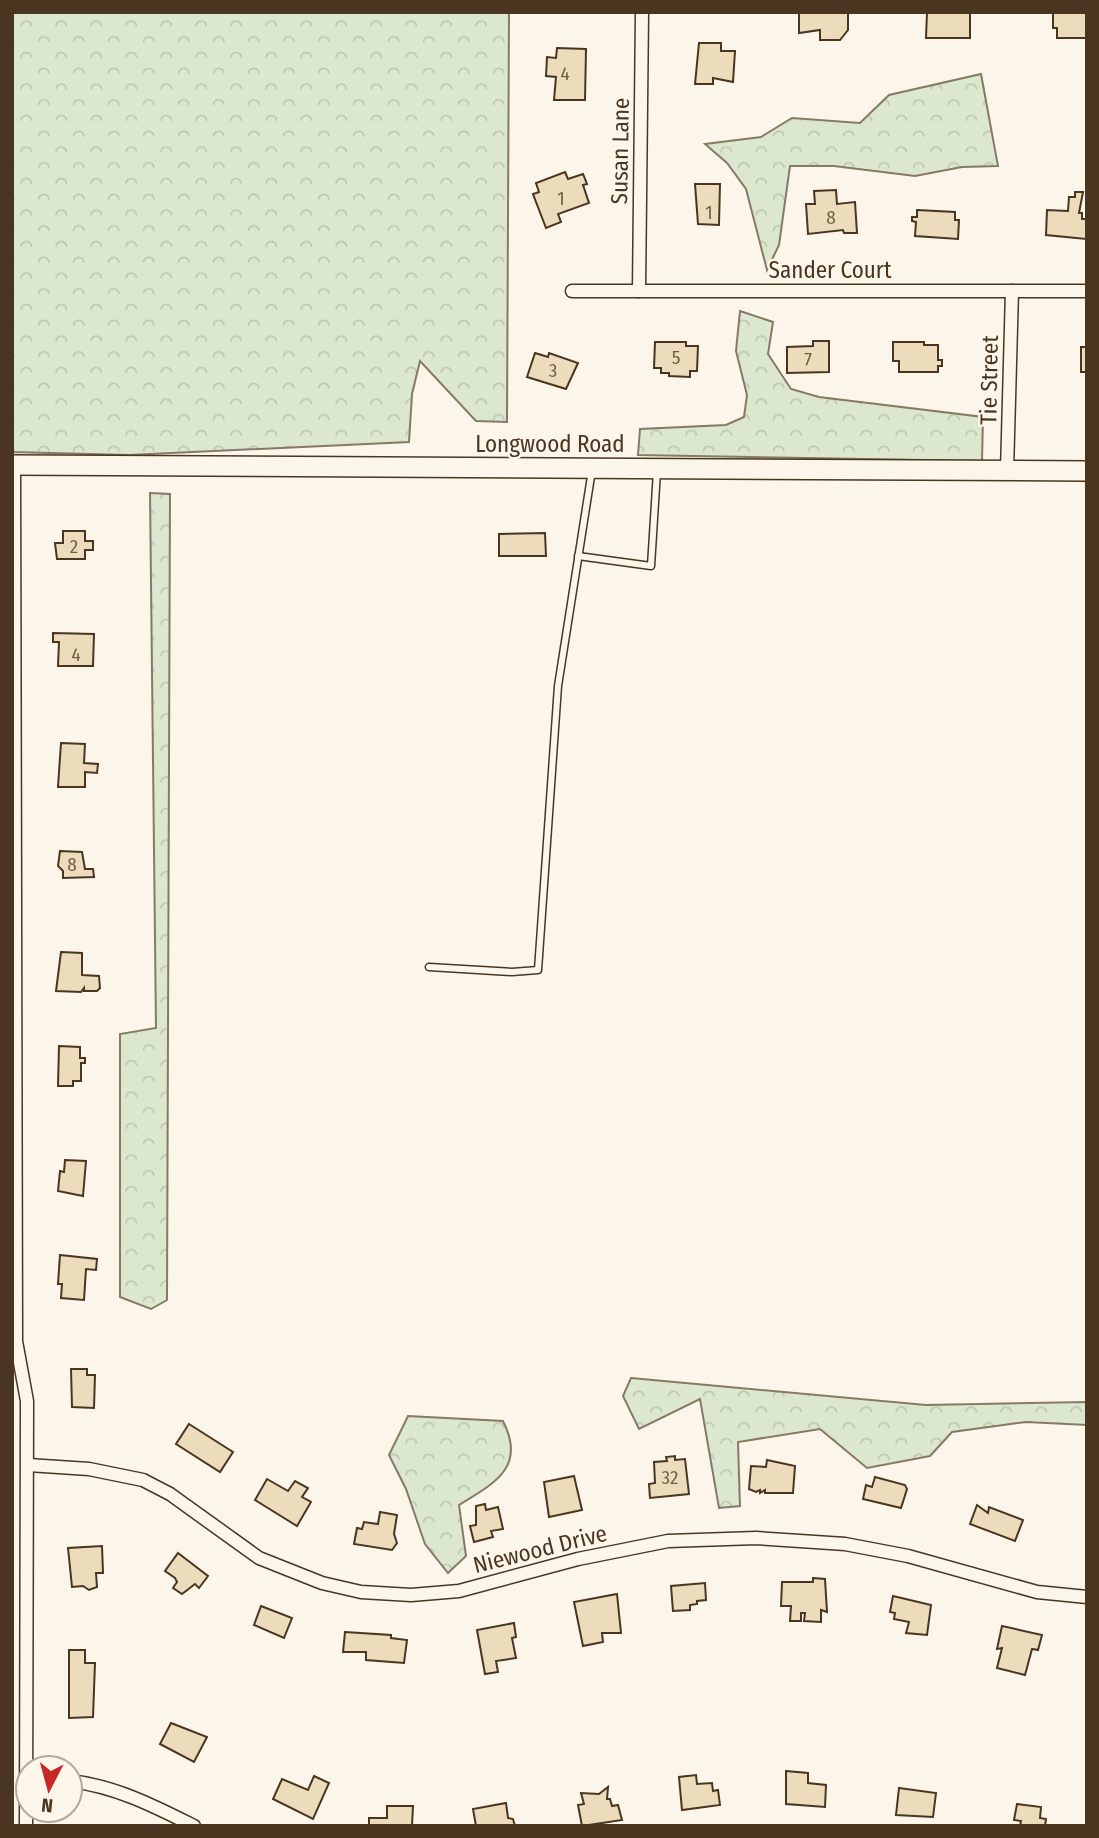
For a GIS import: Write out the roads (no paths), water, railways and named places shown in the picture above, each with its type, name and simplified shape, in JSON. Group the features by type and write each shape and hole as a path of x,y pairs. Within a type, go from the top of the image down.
{"main road":[{"name":"Longwood Road","path":"13,466 1087,471"}],"street":[{"name":"Susan Lane","path":"639,291 642,12"},
{"name":"Sander Court","path":"572,291 1087,291"},
{"name":"Tie Street","path":"1007,471 1012,291"},
{"path":"13,466 16,1341 27,1401 28,1754"},
{"name":"Niewood Drive","path":"28,1465 89,1469 143,1480 170,1494 259,1558 321,1583 361,1592 411,1595 460,1591 578,1559 668,1541 756,1538 858,1547 908,1556 1037,1592 1087,1597"},
{"path":"84,1783 131,1796 194,1826"}],"lane":[{"path":"429,967 512,972 538,970 558,686 593,468"},
{"path":"578,556 651,566 657,469"}]}
